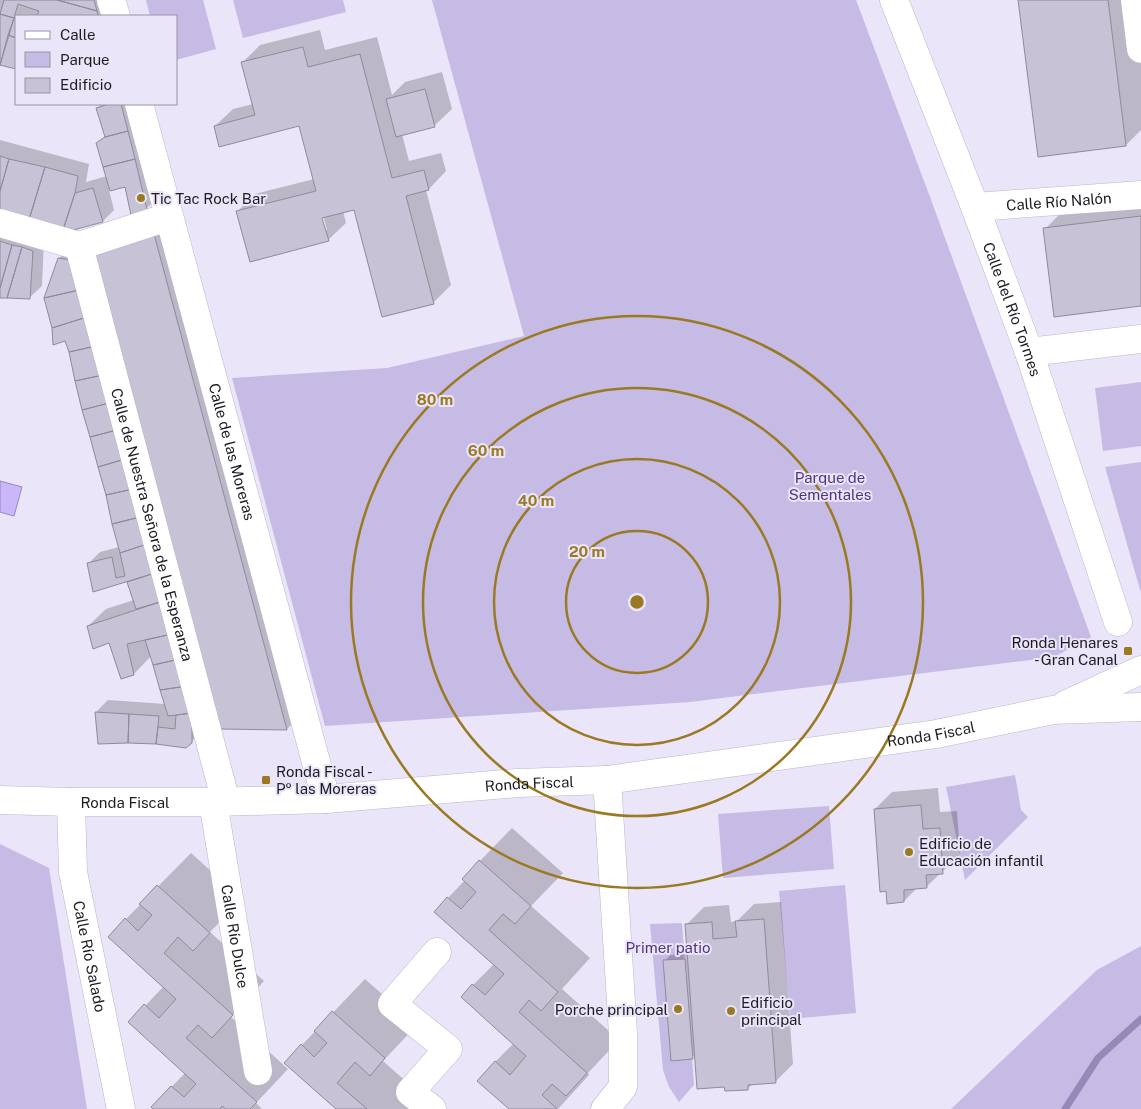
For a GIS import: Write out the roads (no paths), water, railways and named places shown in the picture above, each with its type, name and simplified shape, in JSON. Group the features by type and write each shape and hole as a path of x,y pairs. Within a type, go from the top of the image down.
{"street":[{"path":"111,0 116,15"},
{"name":"Calle del Río Tormes","path":"894,0 975,207 1028,352 1118,622"},
{"path":"1136,0 1141,49"},
{"name":"Calle de las Moreras","path":"139,105 326,799"},
{"name":"Calle Río Nalón","path":"975,207 1141,194"},
{"path":"0,223 79,246 168,217"},
{"name":"Calle de Nuestra Señora de la Esperanza","path":"79,246 219,802"},
{"path":"1028,352 1141,339"},
{"name":"Ronda Fiscal","path":"1053,710 1141,670"},
{"name":"Ronda Fiscal","path":"0,800 219,802 326,799 518,783 607,780 936,734 1053,710 1141,707"},
{"path":"606,1109 623,1087 623,1034 607,780"},
{"name":"Calle Río Salado","path":"71,802 73,872 121,1109"},
{"name":"Calle Río Dulce","path":"219,802 258,1071"},
{"path":"432,1109 410,1092 448,1049 392,1004 437,952"}],"waterway":[{"path":"1065,1109 1098,1058 1141,1019"}],"place":[{"name":"Tic Tac Rock Bar","path":"141,198"},
{"name":"Ronda Henares - Gran Canal","path":"1128,651"},
{"name":"Ronda Fiscal - Pº las Moreras","path":"266,780"},
{"name":"Edificio de Educación infantil","path":"909,852"},
{"name":"Porche principal","path":"678,1009"},
{"name":"Edificio principal","path":"731,1011"}],"park label":[{"name":"Parque de Sementales","path":"830,486"},
{"name":"Primer patio","path":"668,947"}]}
